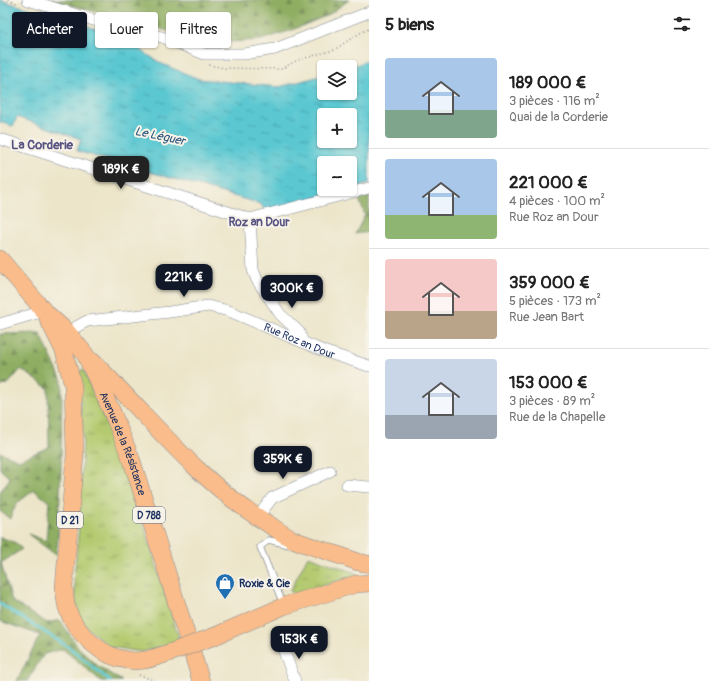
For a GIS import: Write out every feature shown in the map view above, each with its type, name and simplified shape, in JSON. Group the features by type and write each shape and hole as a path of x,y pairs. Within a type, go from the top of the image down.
{"main road":[{"name":"Avenue de la Résistance","path":"0,259 44,311 67,332 85,354 113,414 132,461 201,681"},
{"name":"D 21","path":"44,311 64,351 72,386 75,455 64,587 67,608 74,624 83,636 109,655 128,661 149,660 215,636 284,606"},
{"path":"85,354 123,391 165,438 238,505 292,539 364,563"},
{"path":"284,606 362,584"}],"street":[{"path":"28,0 113,26 162,37 204,54 244,54 275,49 369,12"},
{"path":"0,138 250,219 369,188"},
{"path":"250,219 253,270 257,280 280,314 299,332 302,340"},
{"name":"Rue Roz an Dour","path":"67,332 87,321 170,312 208,306 229,311 295,339 302,340 326,352 369,366"},
{"path":"0,324 44,311"},
{"path":"258,517 272,498 330,471"},
{"path":"347,485 369,487"},
{"path":"362,584 361,575 364,563"},
{"path":"282,646 295,681"}],"lane":[{"path":"284,606 260,546 269,540 364,563"}],"green space":[{"path":"52,0 349,0 328,15 292,30 261,40 231,42 231,12 166,12 166,30 158,28 158,12 97,12"},
{"path":"369,195 369,232 355,234 365,215 358,197"},
{"path":"40,333 62,381 61,470 56,555 28,534 46,541 49,502 34,490 16,504 10,519 0,511 0,492 10,478 0,469 0,452 19,460 49,447 48,388 21,369 9,383 0,387 0,334"},
{"path":"83,369 128,474 180,641 142,652 110,647 86,627 76,609 74,578 79,526 83,439 78,373"},
{"path":"0,537 16,543 22,549 1,563 12,601 47,623 60,620 78,647 98,666 122,681 101,681 63,649 44,654 27,681 17,681 40,635 0,621"},
{"path":"308,556 358,575 295,594 290,591"}],"water":[{"name":"Le Léguer","path":"0,0 40,12 12,12 12,48 87,48 87,26 95,29 95,48 137,48 162,64 199,79 279,87 317,77 317,100 357,100 357,65 369,59 369,184 357,187 357,156 317,156 317,196 323,196 265,211 261,204 77,151 81,139 17,117 13,126 0,122"}],"waterway":[{"path":"0,604 70,648 110,681"}],"place":[{"name":"Roxie & Cie","path":"225,600"}],"district":[{"name":"La Corderie","path":"42,144"},
{"name":"Roz an Dour","path":"259,222"}]}
